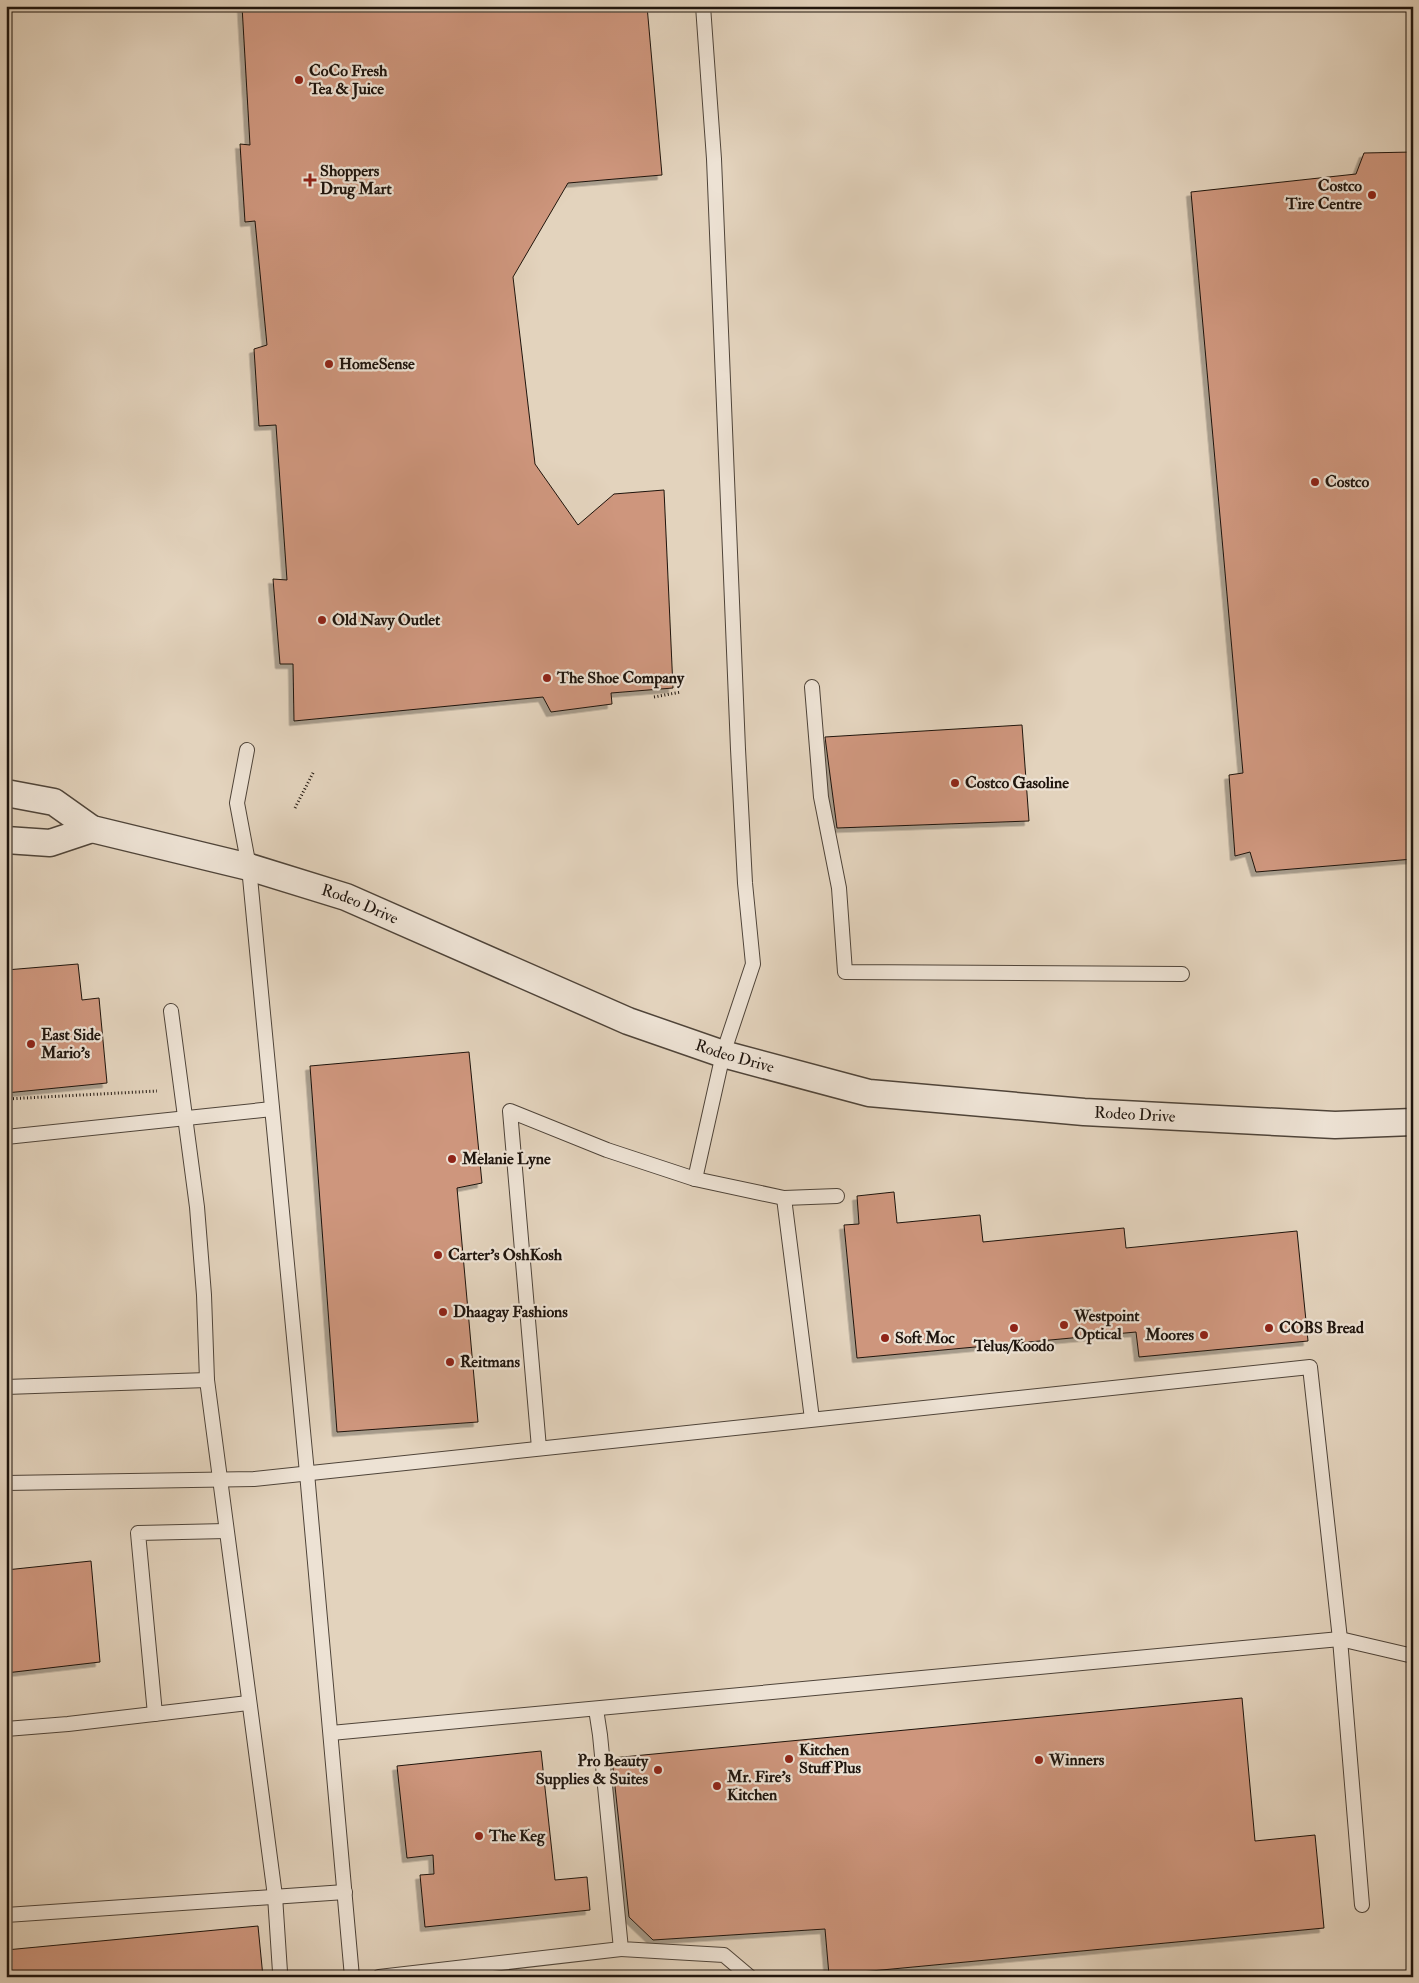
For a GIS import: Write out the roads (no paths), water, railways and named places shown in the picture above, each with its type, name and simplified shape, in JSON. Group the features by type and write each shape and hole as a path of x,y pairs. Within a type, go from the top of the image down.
{"street":[{"name":"Rodeo Drive","path":"6,794 54,802 92,829 249,866 346,897 628,1021 723,1054 869,1092 1084,1112 1335,1125 1413,1122"},
{"path":"6,840 50,843 92,829"}],"lane":[{"path":"695,1179 723,1054 753,964 745,883 738,749 714,159 703,6"},
{"path":"812,687 821,797 839,888 845,972 1182,974"},
{"path":"247,750 237,803 249,866 307,1473 352,1977"},
{"path":"171,1011 197,1207 204,1295 207,1380 248,1703 275,1896 280,1972"},
{"path":"6,1137 272,1109"},
{"path":"538,1448 510,1111 607,1150 695,1179 784,1198 837,1196"},
{"path":"784,1198 812,1419"},
{"path":"6,1483 254,1479 1310,1367 1340,1639 1362,1905"},
{"path":"6,1387 207,1380"},
{"path":"155,1714 138,1533 226,1531"},
{"path":"330,1734 1340,1639 1413,1656"},
{"path":"6,1730 248,1703"},
{"path":"596,1709 621,1949"},
{"path":"6,1915 345,1892"},
{"path":"380,1977 621,1949 724,1955 750,1977"}],"place":[{"name":"CoCo Fresh Tea & Juice","path":"299,80"},
{"name":"Shoppers Drug Mart","path":"310,180"},
{"name":"Costco Tire Centre","path":"1372,195"},
{"name":"HomeSense","path":"329,364"},
{"name":"Costco","path":"1315,482"},
{"name":"Old Navy Outlet","path":"322,620"},
{"name":"The Shoe Company","path":"547,678"},
{"name":"Costco Gasoline","path":"955,783"},
{"name":"East Side Mario's","path":"31,1044"},
{"name":"Melanie Lyne","path":"452,1159"},
{"name":"Carter's OshKosh","path":"438,1255"},
{"name":"Dhaagay Fashions","path":"443,1312"},
{"name":"Westpoint Optical","path":"1064,1325"},
{"name":"Telus/Koodo","path":"1014,1328"},
{"name":"COBS Bread","path":"1269,1328"},
{"name":"Moores","path":"1204,1335"},
{"name":"Soft Moc","path":"885,1338"},
{"name":"Reitmans","path":"450,1362"},
{"name":"Kitchen Stuff Plus","path":"789,1759"},
{"name":"Winners","path":"1039,1760"},
{"name":"Pro Beauty Supplies & Suites","path":"658,1770"},
{"name":"Mr. Fire’s Kitchen","path":"717,1786"},
{"name":"The Keg","path":"479,1836"}]}
